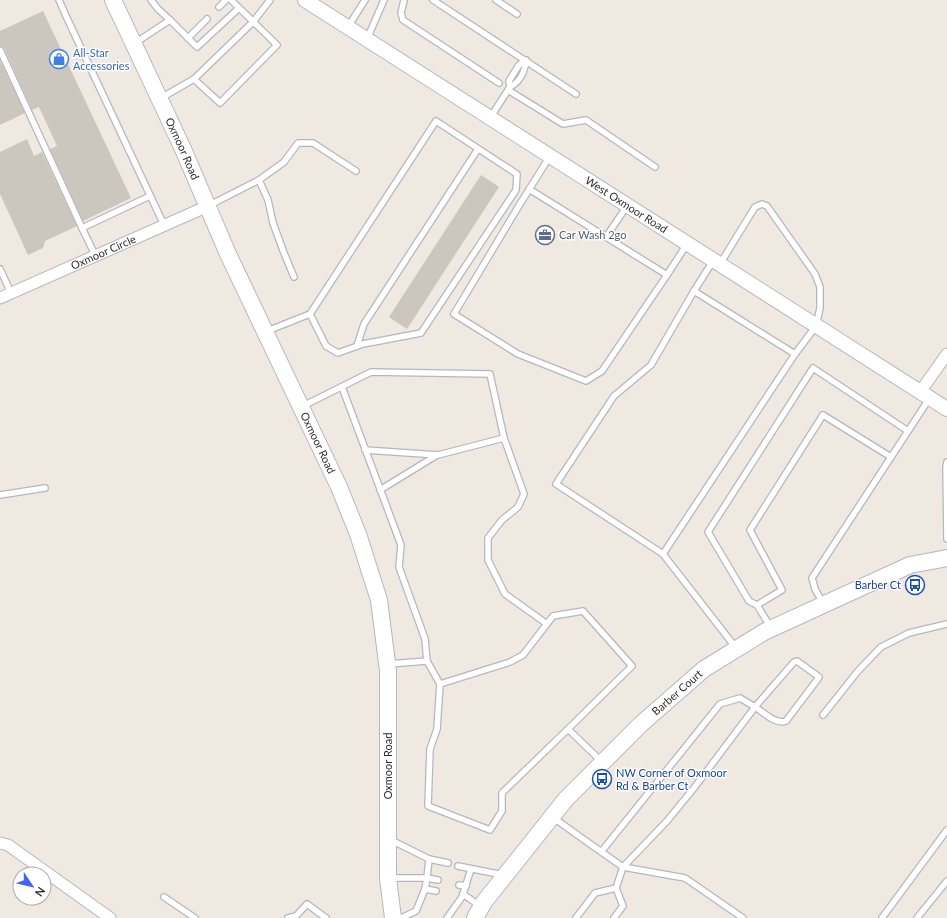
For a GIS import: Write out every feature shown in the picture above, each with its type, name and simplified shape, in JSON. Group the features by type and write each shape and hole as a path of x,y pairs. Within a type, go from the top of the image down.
{"main road":[{"name":"Oxmoor Road","path":"113,0 208,206 228,254 339,487 358,534 379,600 387,664 388,878 393,918"},
{"name":"Barber Court","path":"467,918 480,909 505,875 566,799 641,724 704,669 772,628 824,604 910,565 947,558"}],"street":[{"name":"West Oxmoor Road","path":"305,0 947,409"},
{"name":"Oxmoor Circle","path":"0,298 208,206"},
{"path":"925,395 946,358"},
{"path":"0,843 8,845 104,916"}],"lane":[{"path":"59,0 164,225"},
{"path":"151,0 197,47 239,8"},
{"path":"219,7 226,0"},
{"path":"194,79 220,103 277,45 231,0"},
{"path":"159,99 194,79 253,22 270,0"},
{"path":"348,27 365,0"},
{"path":"367,39 384,0"},
{"path":"404,0 401,13 403,20 499,83"},
{"path":"433,0 576,94"},
{"path":"496,0 518,14"},
{"path":"188,38 207,19"},
{"path":"133,44 170,20"},
{"path":"0,50 95,255"},
{"path":"490,118 509,88 515,84 525,69 526,60"},
{"path":"509,88 563,124 586,120 654,168"},
{"path":"265,332 310,314 436,121 517,174 516,190 421,333 357,346 338,353 326,346 310,314"},
{"path":"208,206 259,180 284,162 298,143 313,143 356,171"},
{"path":"357,346 364,324 478,149"},
{"path":"550,156 454,314 518,354 586,381 602,371 687,244"},
{"path":"259,180 268,200 272,223 294,277"},
{"path":"529,189 667,275"},
{"path":"82,228 150,196"},
{"path":"663,554 795,354 816,326 820,308 820,286 815,274 767,206 762,204 755,207 717,263 694,291 651,365 614,396 556,484 663,554 736,649"},
{"path":"606,237 627,205"},
{"path":"0,269 11,293"},
{"path":"694,291 795,354"},
{"path":"772,628 757,605 749,601 708,532 813,368 908,431"},
{"path":"301,407 371,372 490,374 504,438 524,494 518,507 502,520 488,538 488,560 505,594 547,624"},
{"path":"342,386 401,545 399,567 425,639 427,661 440,684 437,729 430,749 428,806 490,830 502,811 502,793 632,666 583,611 553,616 523,655 517,659 440,684"},
{"path":"824,604 815,589 812,578 908,431 925,395"},
{"path":"757,605 782,590 750,530 823,415 891,457"},
{"path":"380,490 438,455 504,438"},
{"path":"365,450 438,455"},
{"path":"947,462 947,540"},
{"path":"0,495 46,488"},
{"path":"823,715 858,671 882,647 909,633 947,624"},
{"path":"387,664 427,661"},
{"path":"601,852 720,704 740,698 755,707 777,722 782,723 786,721 818,680 818,677 800,662 794,662 755,707 668,821 623,867 616,888 623,906 614,918"},
{"path":"568,729 602,763"},
{"path":"552,816 623,867 685,878 743,918"},
{"path":"882,918 947,830"},
{"path":"388,838 429,859 448,863"},
{"path":"401,918 416,912 425,889 429,859"},
{"path":"458,866 505,875"},
{"path":"447,918 466,886 471,869"},
{"path":"388,878 427,878 438,880"},
{"path":"917,918 947,881"},
{"path":"459,885 466,886"},
{"path":"576,918 595,893 616,888"},
{"path":"425,889 436,891"},
{"path":"461,896 480,909"},
{"path":"164,897 195,918"},
{"path":"288,918 296,916 307,904 326,918"}],"building":[{"path":"43,11 131,198 83,221 50,149 57,146 39,107 32,110 4,48 0,46 0,31"},
{"path":"0,60 25,113 0,125"},
{"path":"27,139 34,156 42,152 77,226 45,241 43,248 28,255 0,194 0,152"},
{"path":"481,175 499,187 407,329 389,317"}],"place":[{"name":"All-Star Accessories","path":"59,59"},
{"name":"Car Wash 2go","path":"545,235"},
{"name":"Barber Ct","path":"915,585"},
{"name":"NW Corner of Oxmoor Rd & Barber Ct","path":"602,779"}]}
